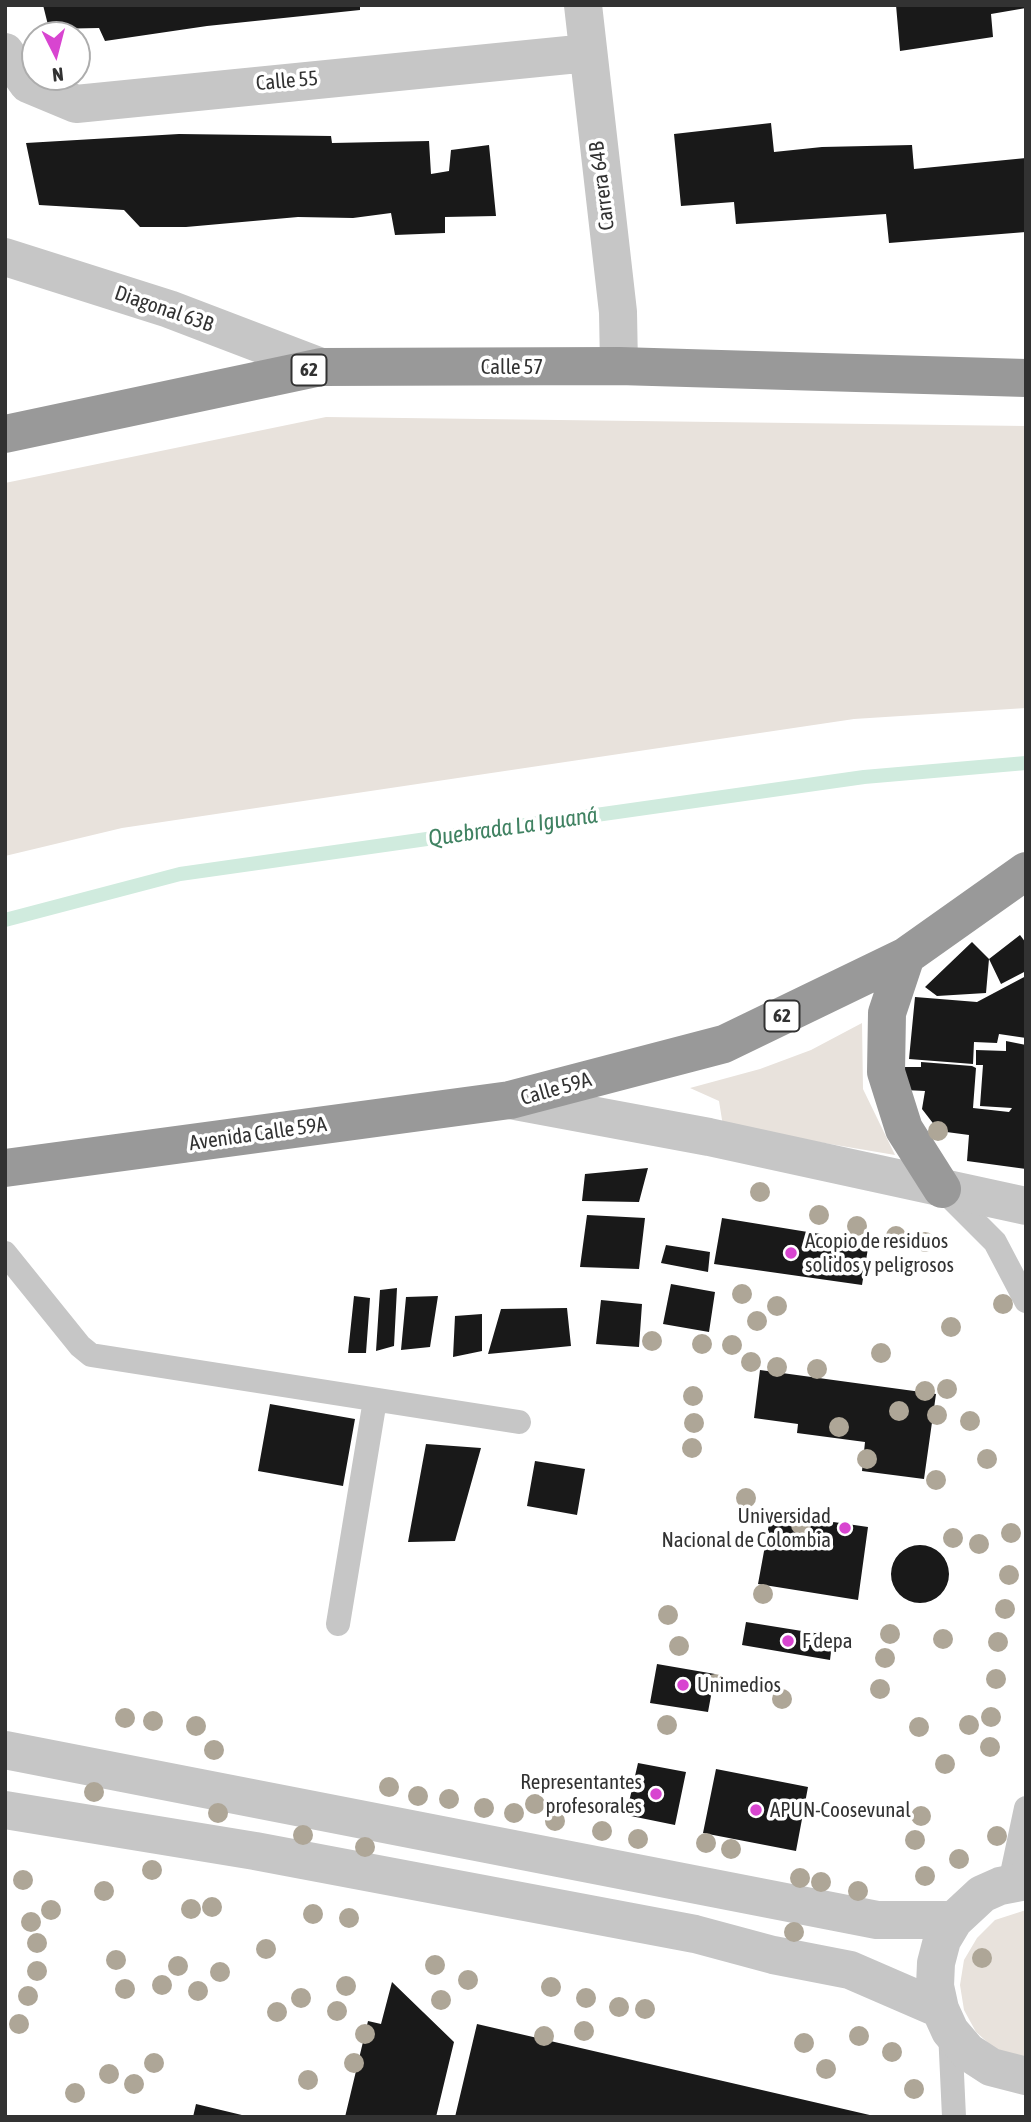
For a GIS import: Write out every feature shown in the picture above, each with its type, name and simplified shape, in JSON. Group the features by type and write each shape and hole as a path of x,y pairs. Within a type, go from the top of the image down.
{"highway":[{"name":"Calle 57","path":"5,434 321,367 620,366 1026,378"},
{"name":"Calle 59A","path":"510,1100 724,1044 906,956 1026,871"},
{"path":"906,956 887,1013 886,1072 904,1129 942,1189"},
{"name":"Avenida Calle 59A","path":"5,1168 510,1100"}],"street":[{"name":"Carrera 64B","path":"583,5 618,312 620,366"},
{"name":"Calle 55","path":"5,52 28,84 76,104 588,53"},
{"name":"Diagonal 63B","path":"5,257 169,309 321,367"},
{"name":"Calle 59A","path":"510,1100 709,1137 1026,1206"},
{"path":"5,1749 839,1913 909,1922 954,1920"},
{"path":"5,1810 255,1851 695,1934 773,1955 850,1970 945,2020"},
{"path":"1018,1882 982,1894 954,1920 942,1941 936,1963 935,1986 945,2020 968,2052 991,2067 1026,2076"}],"lane":[{"path":"942,1189 995,1242 1026,1301"},
{"path":"5,1253 80,1346 91,1355 519,1422"},
{"path":"338,1624 375,1400"},
{"path":"1018,1882 1026,1808"},
{"path":"945,2020 954,2117"}],"shaded area":[{"path":"326,417 1026,426 1026,708 854,719 122,828 5,856 5,483"},
{"path":"862,1023 863,1089 895,1155 723,1126 719,1101 690,1088 760,1069 811,1050"},
{"path":"1026,1910 1026,2060 995,2049 976,2032 964,2010 960,1985 964,1960 977,1938 995,1920"}],"building":[{"path":"43,5 360,5 360,10 207,26 105,41 99,28 91,28 91,21 47,21"},
{"path":"896,5 1026,5 1026,8 991,14 993,37 900,51"},
{"path":"771,123 774,152 822,147 912,145 914,169 1026,158 1026,232 889,243 886,214 736,224 734,202 681,206 674,134"},
{"path":"179,134 331,136 332,143 429,141 431,174 449,171 451,150 489,145 496,216 445,217 445,233 395,235 391,213 353,218 298,217 186,227 140,227 124,210 39,205 26,143"},
{"path":"1020,935 1026,943 1026,971 1001,984 989,959"},
{"path":"972,942 989,959 986,993 937,996 925,987"},
{"path":"1026,976 1026,1038 999,1034 997,1043 974,1042 973,1064 909,1059 915,997 977,1002"},
{"path":"1006,1041 1026,1045 1026,1169 967,1161 969,1135 939,1131 922,1109 925,1091 905,1090 903,1067 921,1067 921,1062 972,1066 976,1068 973,1108 1009,1112 1012,1108 980,1106 983,1065 976,1065 976,1050 1006,1051"},
{"path":"648,1168 639,1202 582,1201 585,1174"},
{"path":"587,1215 645,1218 639,1269 580,1267"},
{"name":"Acopio de residuos solidos y peligrosos","path":"722,1218 869,1242 862,1285 714,1264"},
{"path":"666,1245 710,1252 708,1272 661,1263"},
{"path":"671,1284 715,1292 709,1332 663,1324"},
{"path":"397,1288 394,1346 376,1351 380,1290"},
{"path":"354,1296 370,1298 366,1353 348,1353"},
{"path":"438,1296 430,1347 401,1350 406,1297"},
{"path":"601,1300 642,1304 639,1347 596,1344"},
{"path":"567,1308 571,1346 488,1354 501,1309"},
{"path":"482,1314 482,1351 453,1357 455,1316"},
{"path":"760,1370 936,1394 924,1479 862,1471 865,1442 797,1433 798,1424 754,1418"},
{"path":"270,1404 355,1419 343,1486 258,1471"},
{"path":"426,1444 481,1448 455,1541 408,1542"},
{"path":"535,1461 585,1469 577,1515 527,1506"},
{"path":"771,1513 868,1527 858,1600 758,1584"},
{"path":"914,1545 926,1545 941,1553 949,1568 949,1580 941,1595 926,1603 914,1603 899,1595 891,1580 891,1568 899,1553"},
{"name":"F depa","path":"746,1622 833,1636 830,1660 742,1645"},
{"name":"Unimedios","path":"657,1664 715,1674 708,1712 650,1703"},
{"name":"Representantes profesorales","path":"638,1763 686,1772 675,1825 626,1815"},
{"name":"APUN-Coosevunal","path":"716,1769 808,1787 796,1851 703,1833"},
{"path":"392,1982 454,2042 436,2117 345,2117 368,2021 381,2024"},
{"path":"477,2024 874,2116 874,2117 455,2117"},
{"path":"196,2104 246,2116 246,2117 193,2117"}],"waterway":[{"name":"Quebrada La Iguaná","path":"5,920 180,874 864,777 1026,763"}],"place":[{"name":"Acopio de residuos solidos y peligrosos","path":"791,1253"},
{"name":"Universidad Nacional de Colombia","path":"845,1528"},
{"name":"F depa","path":"788,1641"},
{"name":"Unimedios","path":"683,1685"},
{"name":"Representantes profesorales","path":"656,1794"},
{"name":"APUN-Coosevunal","path":"756,1810"}]}
